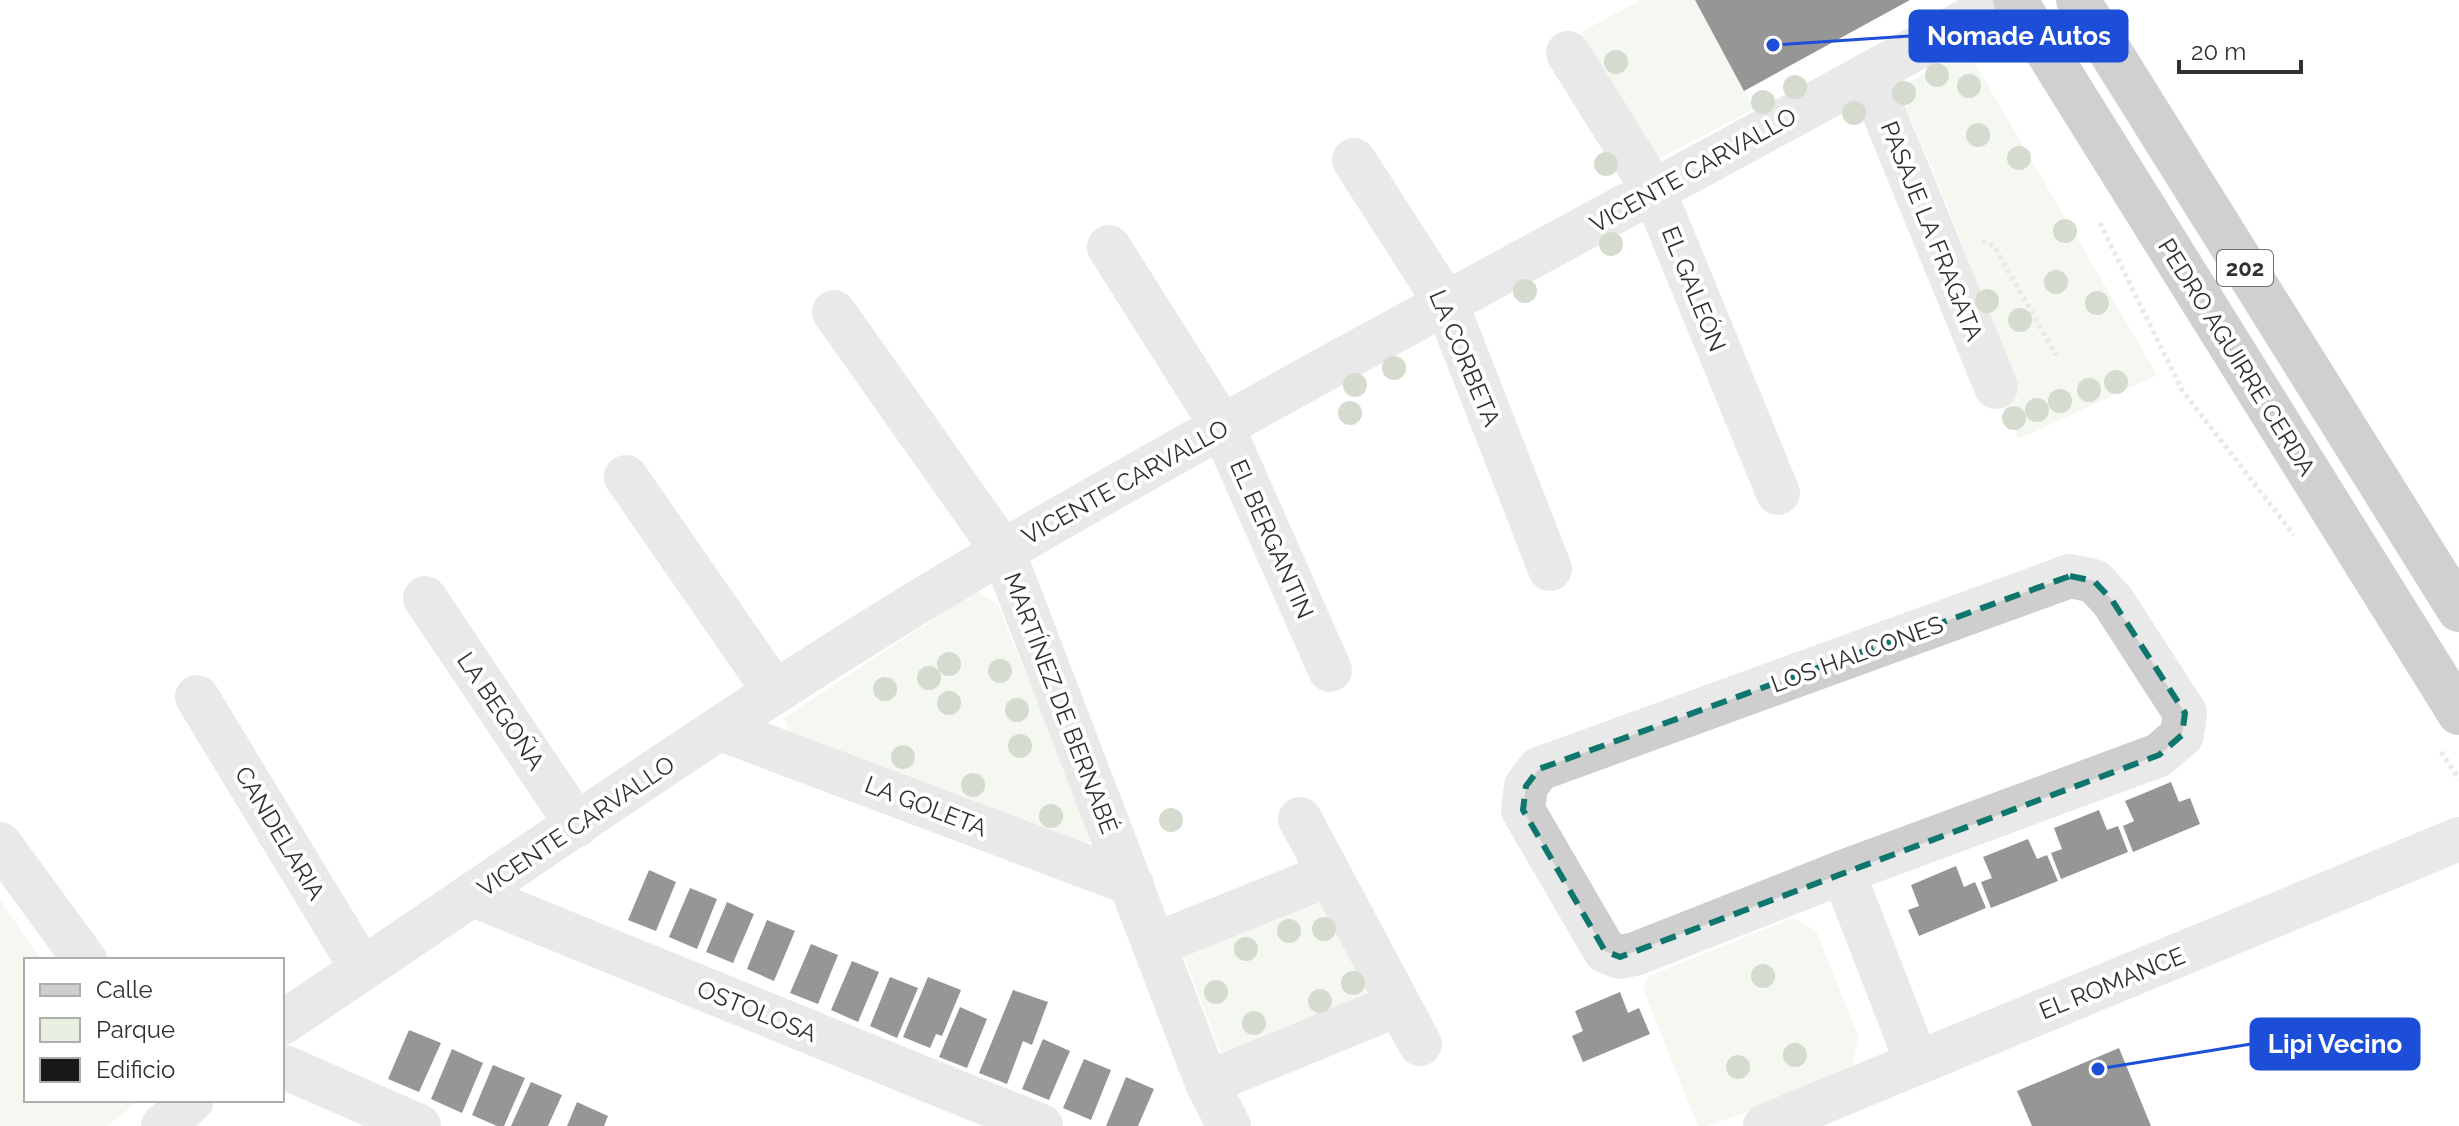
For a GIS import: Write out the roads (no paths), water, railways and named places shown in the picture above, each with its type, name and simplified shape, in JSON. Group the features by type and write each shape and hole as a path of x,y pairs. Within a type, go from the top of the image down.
{"highway":[{"name":"PEDRO AGUIRRE CERDA","path":"2015,0 2459,713"},
{"name":"202","path":"2078,0 2459,610"}],"street":[{"name":"VICENTE CARVALLO","path":"284,1022 775,692 1003,551 2004,0"},
{"name":"EL GALEÓN","path":"1568,53 1654,191 1778,493"},
{"name":"PASAJE LA FRAGATA","path":"1868,74 1996,387"},
{"name":"LA CORBETA","path":"1354,160 1447,305 1550,569"},
{"name":"EL BERGANTIN","path":"1109,247 1223,428 1330,670"},
{"name":"MARTÍNEZ DE BERNABÉ","path":"834,312 1003,551 1207,1083 1229,1126"},
{"path":"626,477 775,692"},
{"name":"LOS HALCONES","path":"2070,576 2094,581 2112,600 2185,713 2182,735 2159,755 1843,872 1635,954 1620,957 1605,951 1523,810 1526,786 1539,769 2070,576"},
{"name":"LA BEGOÑA","path":"425,598 577,825"},
{"name":"CANDELARIA","path":"197,697 362,969"},
{"name":"LA GOLETA","path":"721,729 1132,884"},
{"path":"1300,819 1420,1044"},
{"name":"EL ROMANCE","path":"1765,1126 2459,839"},
{"path":"0,844 84,958"},
{"path":"1843,872 1917,1063"},
{"path":"1154,945 1328,875"},
{"name":"OSTOLOSA","path":"473,895 1041,1126"},
{"path":"1207,1083 1397,1005"},
{"path":"284,1067 419,1126"}],"place":[{"name":"Nomade Autos","path":"1773,45"},
{"name":"Lipi Vecino","path":"2098,1069"}]}
